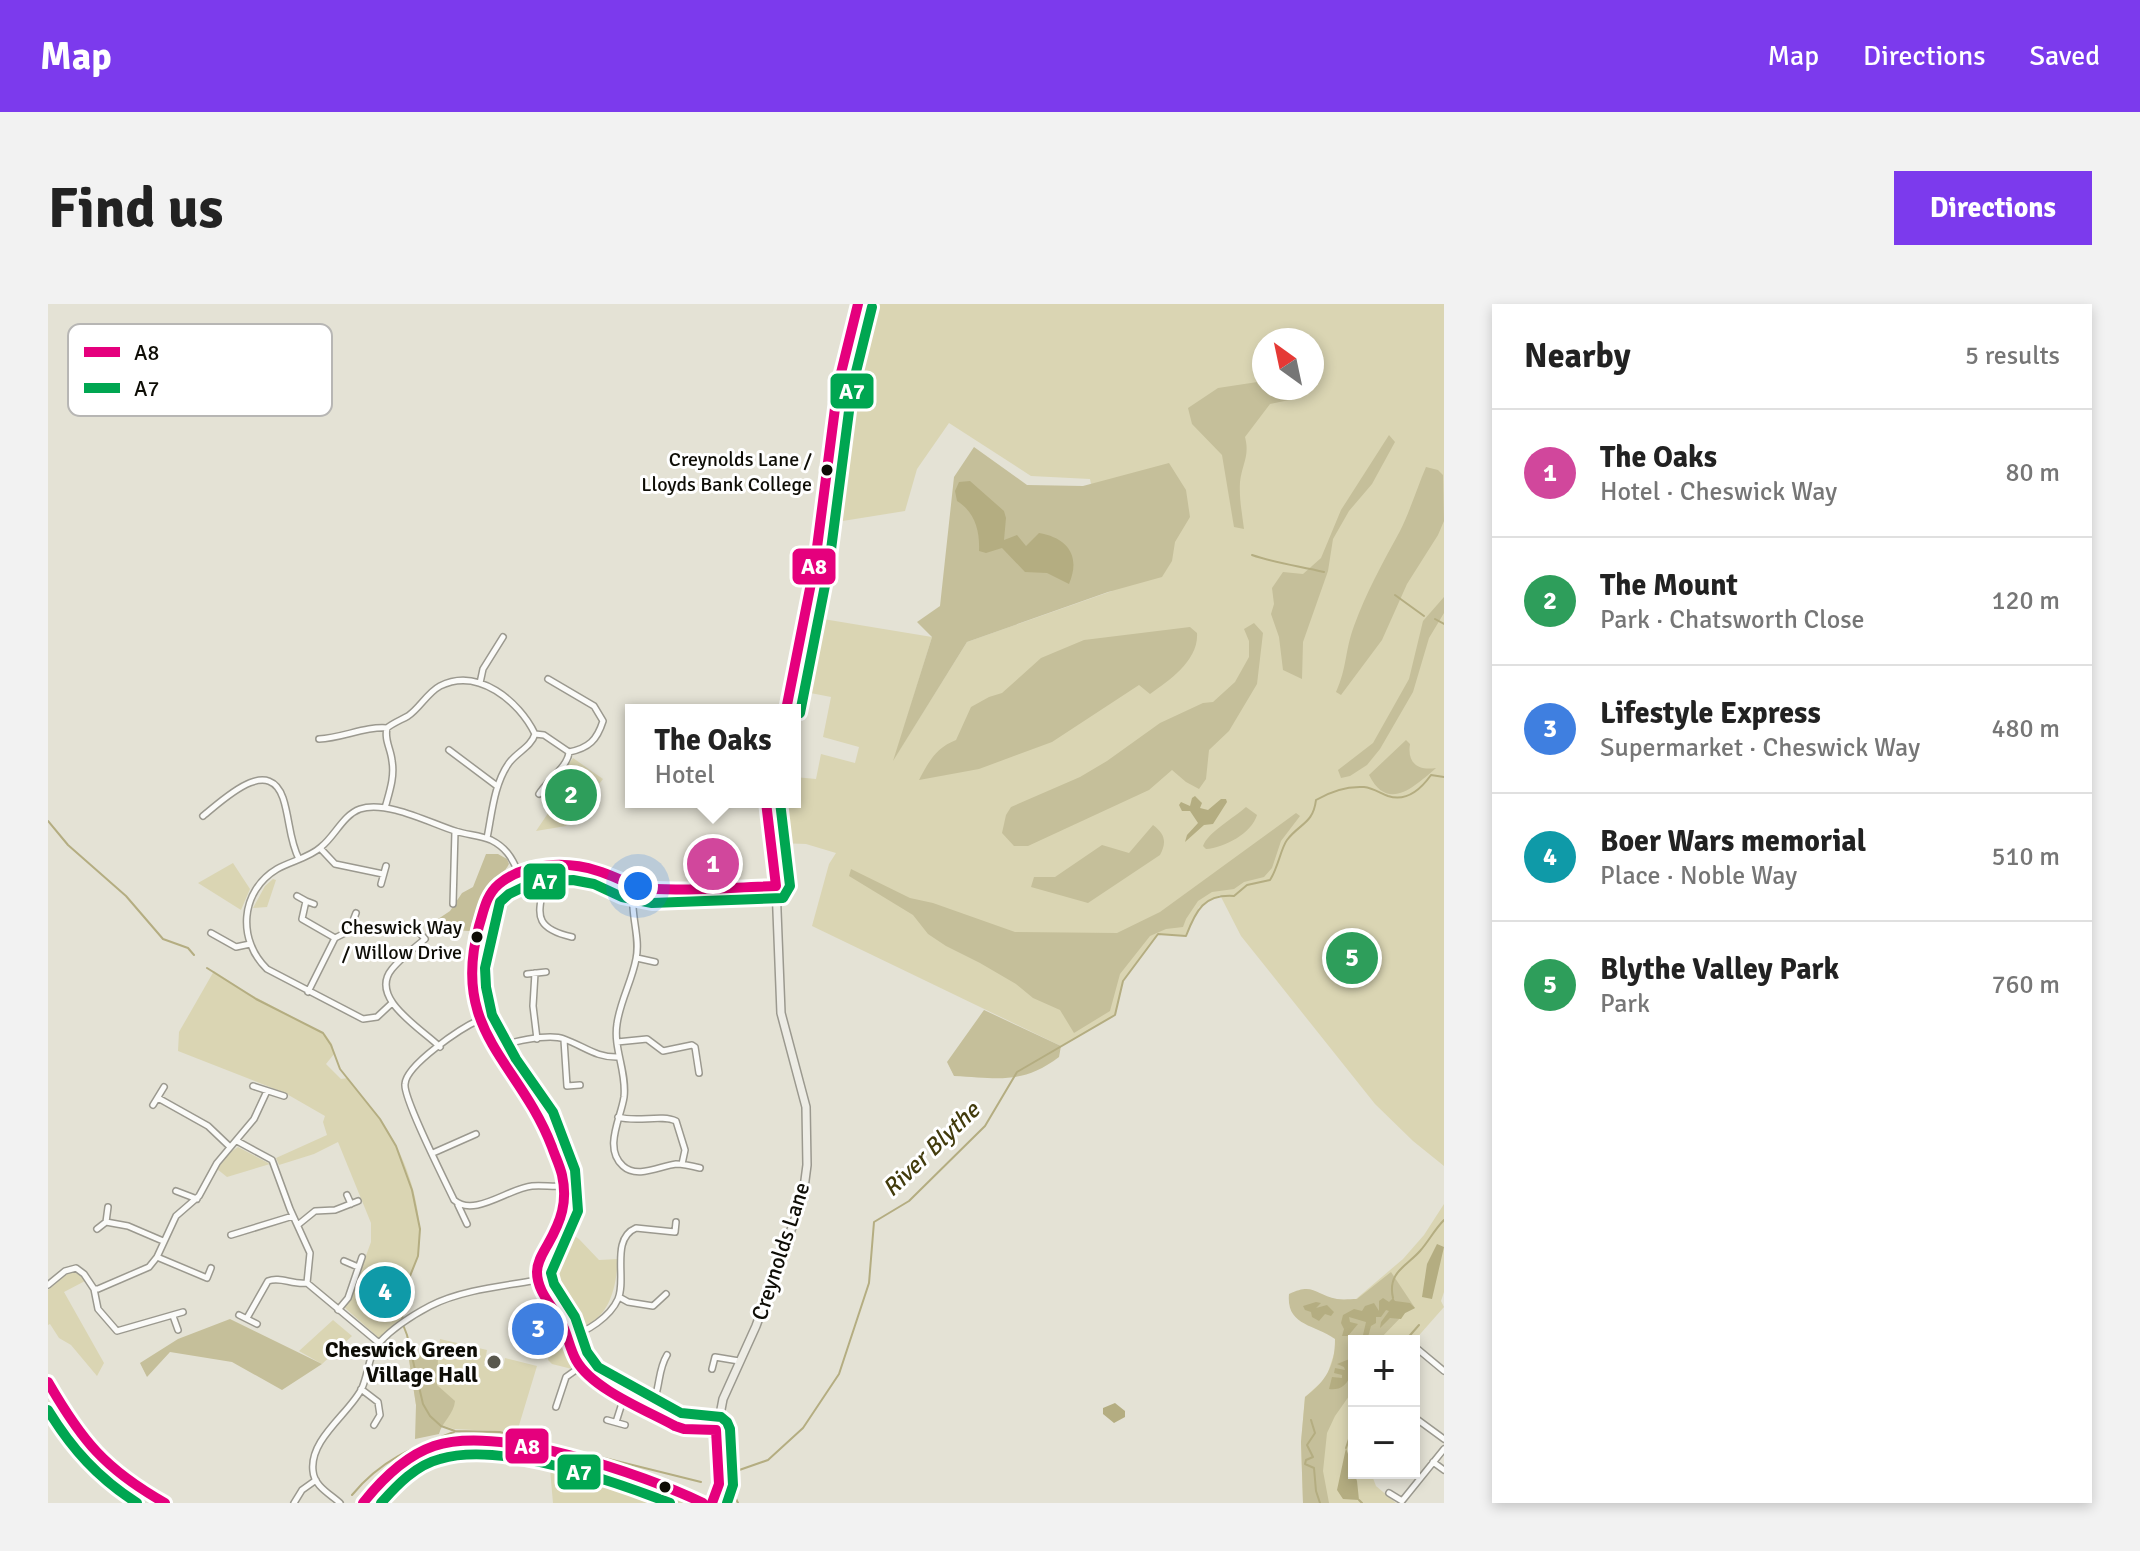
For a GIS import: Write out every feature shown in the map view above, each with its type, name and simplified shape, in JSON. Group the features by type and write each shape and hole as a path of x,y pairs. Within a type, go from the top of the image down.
{"street":[{"path":"787,704 815,563 838,383 858,304"},
{"path":"480,683 483,669 503,637"},
{"path":"548,679 594,706 602,716 600,728 589,745 569,752"},
{"path":"319,739 352,735 376,727 387,728 408,716 442,685 455,681 480,683 510,700 535,734 544,735 569,752"},
{"path":"385,808 393,762 385,735 387,728"},
{"path":"487,838 497,786 510,761 531,743 535,734"},
{"path":"449,750 497,786"},
{"path":"539,794 567,761 569,752"},
{"path":"203,816 249,782 270,781 283,798 293,848 299,859"},
{"path":"392,1003 377,1017 363,1019 308,992 259,962 250,944 246,918 251,896 270,874 320,848 355,811 371,807 385,808 487,838 509,853 518,872"},
{"name":"Creynolds Lane","path":"712,1503 719,1484 716,1430 723,1399 756,1326 795,1219 807,1165 806,1107 781,1013 776,886 767,808"},
{"path":"453,904 455,831"},
{"path":"320,848 335,864 383,874"},
{"path":"381,884 386,866"},
{"path":"716,1430 684,1429 669,1424 593,1382 580,1367 538,1280 539,1261 565,1207 564,1186 555,1152 541,1119 494,1050 479,1020 471,967 477,928 488,895 501,882 518,872 543,866 587,868 634,886 653,889 776,886"},
{"path":"543,866 545,878 539,908 542,921 551,932 572,937"},
{"path":"634,886 632,917 637,958 616,1028 624,1082 624,1098 614,1129 617,1158 624,1167 636,1173 682,1164 700,1168"},
{"path":"297,896 314,904"},
{"path":"306,901 302,919 335,938"},
{"path":"308,992 335,938 349,931 356,913"},
{"path":"418,931 425,939 392,968 386,977 385,991 392,1003 440,1047"},
{"path":"211,933 236,947 250,944"},
{"path":"637,958 655,962"},
{"path":"527,974 546,972"},
{"path":"535,973 533,1006 537,1039"},
{"path":"467,1224 404,1086 410,1070 465,1027 479,1020"},
{"path":"494,1050 502,1044 554,1037 605,1058 619,1057"},
{"path":"564,1039 567,1086 580,1085"},
{"path":"617,1042 647,1039 663,1051 692,1045 695,1047 699,1073"},
{"path":"253,1086 284,1096"},
{"path":"153,1105 164,1087"},
{"path":"94,1289 145,1268 157,1257 176,1216 197,1199 229,1146 237,1141 254,1119 267,1091"},
{"path":"158,1098 208,1126 229,1146"},
{"path":"618,1117 636,1121 671,1118 676,1121 685,1150 682,1164"},
{"path":"433,1153 476,1134"},
{"path":"237,1141 272,1160 310,1253 307,1283"},
{"path":"458,1204 470,1206 532,1186 564,1186"},
{"path":"176,1191 197,1199"},
{"path":"347,1195 351,1204"},
{"path":"299,1224 315,1211 335,1210 358,1201"},
{"path":"97,1229 106,1222 108,1207"},
{"path":"231,1235 293,1216"},
{"path":"106,1222 128,1226 163,1241"},
{"path":"568,1337 598,1322 619,1297 623,1244 630,1230 675,1232 676,1222"},
{"path":"157,1257 210,1279 211,1268"},
{"path":"338,1310 348,1298 362,1257"},
{"path":"344,1261 358,1267"},
{"path":"48,1285 65,1271 76,1268 94,1289 98,1309 117,1331 183,1312"},
{"path":"247,1318 268,1281 276,1278 294,1285 307,1283 379,1343"},
{"path":"340,1503 316,1480 313,1465 326,1432 361,1389 379,1343 419,1313 446,1299 538,1280"},
{"path":"619,1297 628,1302 653,1306 666,1294"},
{"path":"239,1315 257,1324"},
{"path":"173,1316 178,1330"},
{"path":"1420,1349 1444,1371"},
{"path":"648,1411 657,1398 661,1364 667,1355"},
{"path":"712,1369 715,1357 739,1361"},
{"path":"556,1407 566,1377 580,1367"},
{"path":"48,1382 83,1440 106,1466 165,1503"},
{"path":"361,1389 378,1402 380,1415 374,1425"},
{"path":"616,1422 624,1397"},
{"path":"607,1420 625,1425"},
{"path":"1420,1421 1444,1439"},
{"path":"363,1503 400,1465 425,1450 456,1441 483,1439 656,1481 703,1503"},
{"path":"1389,1493 1402,1502 1444,1449"},
{"path":"1433,1462 1444,1470"},
{"path":"294,1503 302,1490 316,1480"}],"shaded area":[{"path":"867,304 1444,304 1444,1166 1375,1104 1241,936 1220,895 1199,907 1186,936 1158,934 1123,981 1115,1015 1061,1046 812,926 829,864 836,853 806,844 780,843 776,808 801,808 801,778 816,779 821,754 855,763 859,747 823,737 831,697 795,690 811,617 932,637 895,757 967,642 1112,591 1090,479 1031,476 949,423 917,469 905,511 824,524 848,372"},
{"path":"1252,383 1252,400 1289,400 1270,404 1245,437 1246,455 1240,488 1244,529 1234,527 1222,455 1192,424 1188,408 1218,388"},
{"path":"1389,435 1395,442 1372,484 1349,511 1333,539 1328,571 1303,642 1302,679 1283,670 1279,637 1271,614 1274,604 1272,588 1283,572 1303,574 1321,558 1341,510"},
{"path":"974,447 1027,485 1083,486 1169,463 1186,490 1190,517 1175,542 1172,561 1162,577 1108,592 967,642 893,761 932,637 917,622 940,606 954,477"},
{"path":"1426,467 1443,475 1444,521 1407,584 1382,640 1341,695 1336,692 1354,626 1404,523"},
{"path":"970,481 1004,511 1004,540 1017,535 1026,546 1039,533 1064,544 1073,565 1069,584 1047,573 1025,572 1002,548 986,553 979,551 975,523 957,501 955,491 959,482"},
{"path":"1444,597 1444,613 1429,638 1413,692 1380,749 1367,765 1341,778 1338,770 1373,743 1409,679 1423,621"},
{"path":"1254,623 1263,633 1257,684 1229,731 1209,750 1206,779 1199,789 1172,770 1149,790 1028,846 1014,846 1002,833 1011,807 1080,777 1160,723 1203,703 1213,702 1235,682 1249,657 1249,641 1244,629"},
{"path":"1190,627 1197,633 1188,661 1150,694 1139,685 1052,742 979,769 919,780 934,756 956,740 971,707 1002,693 1041,658 1084,640"},
{"path":"1406,740 1415,764 1436,768 1411,788 1393,794 1385,792 1376,786 1369,775"},
{"path":"573,758 603,779 566,826 536,831 555,803 549,790"},
{"path":"1195,796 1202,803 1200,808 1208,810 1221,799 1227,802 1213,824 1204,825 1185,842 1198,823 1190,811 1182,811 1179,805 1181,802 1190,806"},
{"path":"1246,807 1257,815 1249,828 1221,846 1206,849 1203,846 1216,830"},
{"path":"1296,813 1300,816 1281,841 1272,868 1264,877 1244,882 1234,889 1212,892 1198,901 1183,927 1166,929 1150,936 1120,974 1110,1011 1074,1033 1060,1010 1033,998 1016,984 946,946 928,934 913,915 849,876 851,869 910,898 1015,932 1117,933 1160,912"},
{"path":"1153,825 1164,838 1160,855 1088,903 1031,887 1034,877 1055,877 1102,845 1129,853"},
{"path":"486,854 498,854 509,864 484,893 470,931 450,930 438,935 429,928 450,911 462,893 473,887"},
{"path":"233,863 250,889 241,910 198,883"},
{"path":"276,880 267,907 253,908 265,886"},
{"path":"214,971 244,991 325,1034 334,1054 326,1064 341,1079 348,1078 378,1116 399,1151 416,1200 419,1250 404,1291 402,1322 379,1338 344,1307 349,1302 371,1242 371,1223 338,1142 314,1154 279,1165 276,1158 327,1135 323,1122 325,1116 285,1093 178,1051 179,1032"},
{"path":"984,1010 1061,1046 1059,1057 1021,1076 954,1076 947,1062"},
{"path":"238,1147 270,1164 227,1177 217,1169"},
{"path":"1444,1204 1444,1292 1441,1301 1444,1307 1419,1335 1348,1335 1348,1479 1373,1479 1376,1486 1396,1503 1303,1503 1301,1442 1305,1397 1326,1378 1335,1351 1335,1330 1356,1299 1403,1259 1424,1235"},
{"path":"564,1229 579,1239 599,1260 618,1259 612,1293 603,1312 586,1326 574,1330 571,1328 571,1318 562,1306 558,1308 550,1296 543,1276 545,1259"},
{"path":"1437,1244 1444,1247 1432,1299 1422,1297 1427,1264"},
{"path":"69,1272 81,1274 85,1281 64,1292 104,1363 97,1376 71,1345 59,1338 48,1325 48,1290"},
{"path":"1391,1272 1415,1308 1405,1313 1384,1335 1348,1335 1348,1398 1327,1433 1323,1471 1329,1503 1303,1503 1301,1442 1305,1397 1328,1372 1335,1339 1297,1318 1289,1305 1289,1294 1309,1289 1337,1299 1357,1299"},
{"path":"1383,1298 1389,1302 1393,1298 1410,1303 1415,1308 1401,1319 1390,1318 1380,1328 1389,1311 1386,1310 1381,1317 1376,1317 1369,1335 1363,1335 1366,1322 1349,1317 1350,1322 1358,1324 1348,1336 1342,1336 1343,1315 1354,1309 1362,1311 1365,1306 1374,1303 1379,1311 1379,1301"},
{"path":"1321,1303 1316,1308 1327,1305 1334,1312 1331,1316 1325,1314 1319,1321 1303,1306"},
{"path":"230,1319 322,1364 282,1390 232,1362 170,1352 147,1377 140,1363 178,1339"},
{"path":"333,1320 352,1336 322,1364 299,1351"},
{"path":"557,1334 561,1342 565,1342 574,1363 572,1369 548,1360 549,1353 558,1350"},
{"path":"440,1339 487,1350 484,1366 503,1369 505,1358 537,1366 517,1432 454,1429 441,1425 416,1405 408,1353 438,1358"},
{"path":"408,1353 438,1358 437,1385 455,1401 439,1434 415,1439 416,1405"},
{"path":"1348,1360 1348,1381 1341,1387 1329,1389 1332,1377 1342,1378 1342,1375 1334,1373 1335,1368 1345,1370 1337,1364"},
{"path":"1115,1403 1125,1411 1125,1417 1114,1423 1103,1414 1103,1408"},
{"path":"1346,1448 1348,1479 1356,1479 1359,1500 1343,1499 1337,1490"},
{"path":"549,1458 639,1483 687,1503 553,1503"}],"waterway":[{"path":"1252,555 1324,572"},
{"path":"1395,595 1424,616"},
{"path":"1435,619 1444,624"},
{"name":"River Blythe","path":"738,1503 725,1475 768,1460 803,1428 839,1374 869,1283 874,1222 909,1201 985,1126 1017,1072 1115,1015 1123,981 1158,934 1186,936 1198,911 1208,901 1234,896 1247,885 1270,880 1285,844 1309,819 1316,800 1339,790 1357,787 1370,788 1388,796 1407,796 1431,775 1444,777"},
{"path":"48,821 68,845 126,896 163,939 188,948 194,955"},
{"path":"207,968 256,999 323,1033 340,1069 380,1119 396,1146 412,1190 420,1229 418,1256 404,1291 402,1322 423,1404 430,1416 441,1426 455,1431 500,1432 701,1482"},
{"path":"1393,1298 1395,1276 1444,1220"},
{"path":"1410,1335 1419,1325"},
{"path":"1311,1420 1315,1433 1307,1445 1313,1457 1305,1464 1314,1468 1320,1503"},
{"path":"352,1495 386,1463 454,1432"},
{"path":"1346,1448 1348,1442"},
{"path":"1359,1500 1362,1503"}],"transit line":[{"name":"A8","path":"787,704 815,563 838,385 858,304"},
{"name":"A7","path":"801,708 829,565 852,388 872,307"},
{"name":"A8","path":"712,1503 719,1484 716,1430 675,1426 594,1380 576,1360 563,1326 543,1294 538,1280 538,1265 562,1211 562,1175 538,1117 492,1044 481,1020 474,993 472,962 479,926 491,893 499,884 522,871 547,866 573,866 655,889 776,886 767,808"},
{"name":"A7","path":"727,1503 733,1485 727,1422 721,1417 681,1413 598,1367 587,1352 575,1317 554,1284 551,1273 578,1211 575,1170 553,1112 516,1059 492,1015 485,968 500,902 534,882 573,880 594,884 622,897 652,903 783,898 790,886 781,808"},
{"name":"A8","path":"48,1382 72,1421 97,1452 126,1478 165,1503"},
{"name":"A7","path":"48,1410 87,1462 137,1503"},
{"name":"A8","path":"363,1503 386,1477 413,1456 434,1446 461,1441 495,1442 570,1455 645,1479 703,1503"},
{"name":"A7","path":"381,1503 400,1483 423,1466 440,1459 465,1455 493,1455 556,1466 670,1503"}],"place":[{"name":"Creynolds Lane / Lloyds Bank College","path":"827,470"},
{"name":"The Mount","path":"571,795"},
{"name":"The Oaks","path":"713,864"},
{"name":"Cheswick Way / Willow Drive","path":"477,937"},
{"name":"Blythe Valley Park","path":"1352,958"},
{"name":"Boer Wars memorial","path":"385,1292"},
{"name":"Lifestyle Express","path":"538,1329"},
{"name":"Cheswick Green Village Hall","path":"494,1362"}]}
